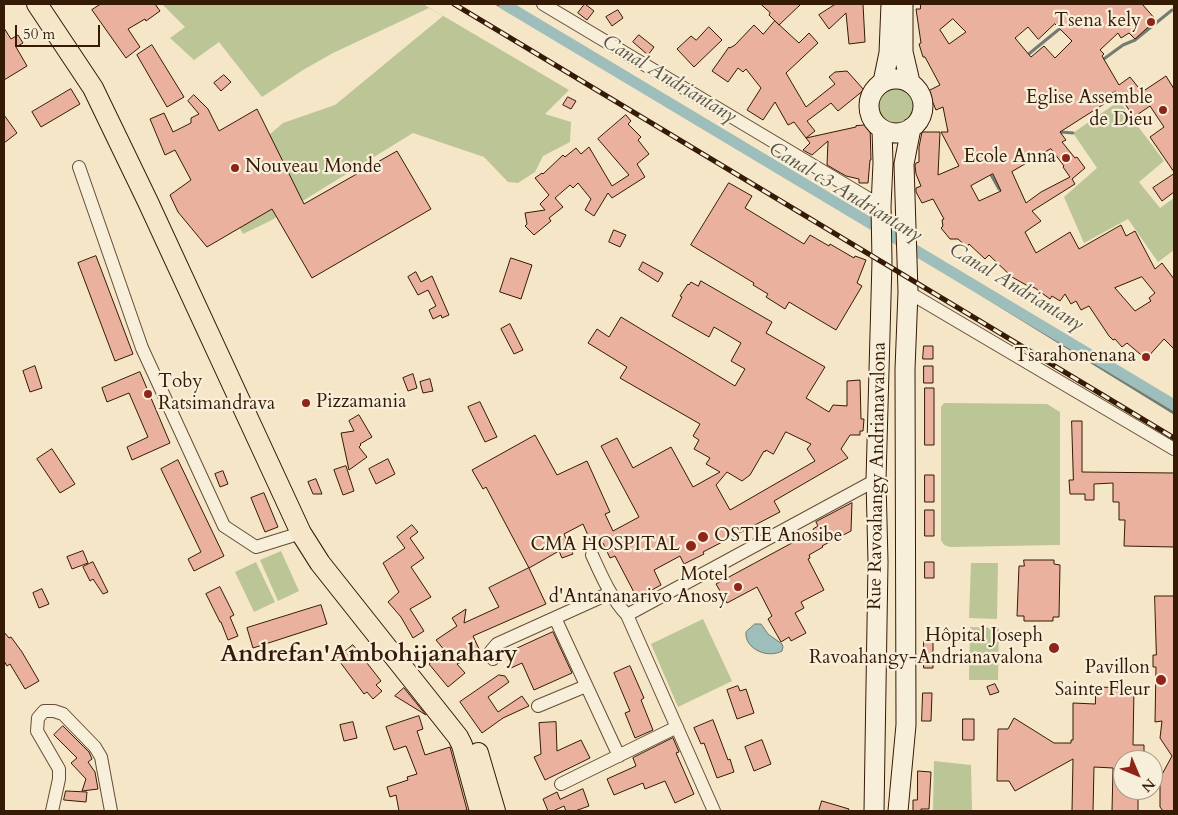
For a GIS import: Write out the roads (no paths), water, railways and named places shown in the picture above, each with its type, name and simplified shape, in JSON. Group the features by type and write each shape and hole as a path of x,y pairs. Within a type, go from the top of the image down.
{"main road":[{"path":"37,4 93,88 320,563 458,737 462,745 480,811"},
{"path":"53,4 102,77 160,198 303,527 471,738 478,750 495,811"},
{"path":"883,82 889,54 891,4"},
{"path":"904,4 903,52 910,82 922,97 923,106 918,122 911,128 897,133 882,129 874,121 869,106 871,96 883,82 896,79 910,82"},
{"name":"Rue Ravoahangy Andrianavalona","path":"898,811 906,725 905,369 908,292 904,164 911,128"},
{"name":"Rue Ravoahangy Andrianavalona","path":"874,811 878,562 876,480 882,260 882,129"}],"street":[{"path":"543,4 881,206"},
{"path":"79,167 142,348 224,526 256,548 303,527"},
{"path":"908,292 1174,449"},
{"path":"627,615 876,480"},
{"path":"592,555 610,593 627,615 714,811"},
{"path":"493,659 491,651 497,644 610,593"},
{"path":"555,618 619,756"},
{"path":"538,706 586,686"},
{"path":"52,811 59,779 59,769 37,731 38,718 44,711 54,711 63,714 95,747 102,757 111,811"},
{"path":"561,784 677,727"}],"water":[{"path":"755,624 761,624 768,634 782,644 782,651 770,654 753,648 746,638 746,632"}],"waterway":[{"name":"Canal c3 Andriantany","path":"497,4 876,229"},
{"name":"Canal c3 Andriantany","path":"504,4 1174,405"},
{"path":"1101,61 1123,45 1135,40 1172,10"},
{"path":"1025,57 1063,26"},
{"path":"1057,133 1073,133"},
{"path":"990,173 999,189 1003,191"},
{"name":"Canal c3 Andriantany","path":"887,237 899,244"},
{"name":"Canal c3 Andriantany","path":"913,252 1174,413"}],"railway":[{"path":"454,4 1174,438"}],"place":[{"name":"Tsena kely","path":"1151,22"},
{"name":"Eglise Assemble de Dieu","path":"1163,110"},
{"name":"Ecole Anna","path":"1066,158"},
{"name":"Nouveau Monde","path":"235,168"},
{"name":"Tsarahonenana","path":"1146,357"},
{"name":"Toby Ratsimandrava","path":"148,394"},
{"name":"Pizzamania","path":"306,403"},
{"name":"OSTIE Anosibe","path":"703,537"},
{"name":"CMA HOSPITAL","path":"691,546"},
{"name":"Motel d'Antananarivo Anosy","path":"738,587"},
{"name":"Hôpital Joseph Ravoahangy-Andrianavalona","path":"1054,648"},
{"name":"Pavillon Sainte Fleur","path":"1161,680"}],"district":[{"name":"Andrefan'Ambohijanahary","path":"369,655"}],"water label":[{"name":"Canal Andriantany","path":"669,80"},
{"name":"Canal Andriantany","path":"1016,288"}]}
